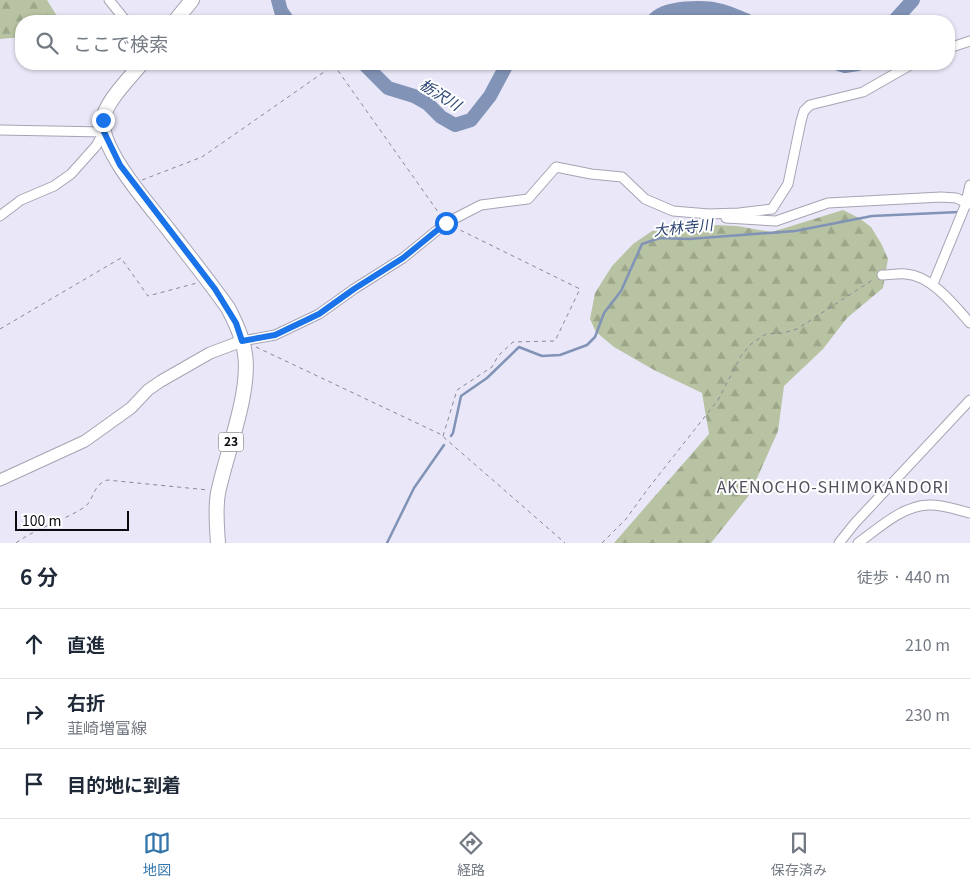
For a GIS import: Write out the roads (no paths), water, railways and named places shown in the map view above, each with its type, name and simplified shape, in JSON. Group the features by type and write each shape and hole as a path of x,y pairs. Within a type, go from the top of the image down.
{"main road":[{"path":"180,15 192,0"},
{"path":"104,132 103,120 106,109 136,70"},
{"name":"23","path":"104,132 120,165 132,183 208,280 232,315 242,341 246,356 246,373 242,399 219,491 216,516 218,542"}],"street":[{"path":"109,0 121,15"},
{"path":"955,46 970,41"},
{"path":"0,480 85,441 131,408 148,390 210,353 242,341 275,335 319,314 403,258 446,223 481,205 528,199 556,168 622,177 645,199 673,211 709,214 772,209 788,184 804,110 810,105 863,92 902,70"},
{"path":"0,130 104,132 96,146 71,174 54,186 21,200 0,216"},
{"path":"933,284 967,204 970,186"},
{"path":"709,214 731,219 776,221 828,203 941,197 956,198 967,204"},
{"path":"882,276 908,274 933,284 970,323"},
{"path":"839,543 855,523 970,400"},
{"path":"858,543 904,511 915,508 929,505 970,513"}],"waterway":[{"name":"栃沢川","path":"278,0 284,15"},
{"name":"栃沢川","path":"899,15 913,0"},
{"name":"栃沢川","path":"660,15 686,8 715,9 734,15"},
{"name":"栃沢川","path":"370,70 388,88 414,96 428,104 441,117 455,125 471,120 490,96 504,70"},
{"name":"大林寺川","path":"451,436 461,396 487,378 519,347 542,356 560,355 587,345 595,337 604,313 621,291 642,244 660,238 689,239 795,231 872,216 959,212"},
{"name":"大林寺川","path":"387,543 414,488 444,445"}],"district":[{"name":"AKENOCHO-SHIMOKANDORI","path":"833,487"}]}
